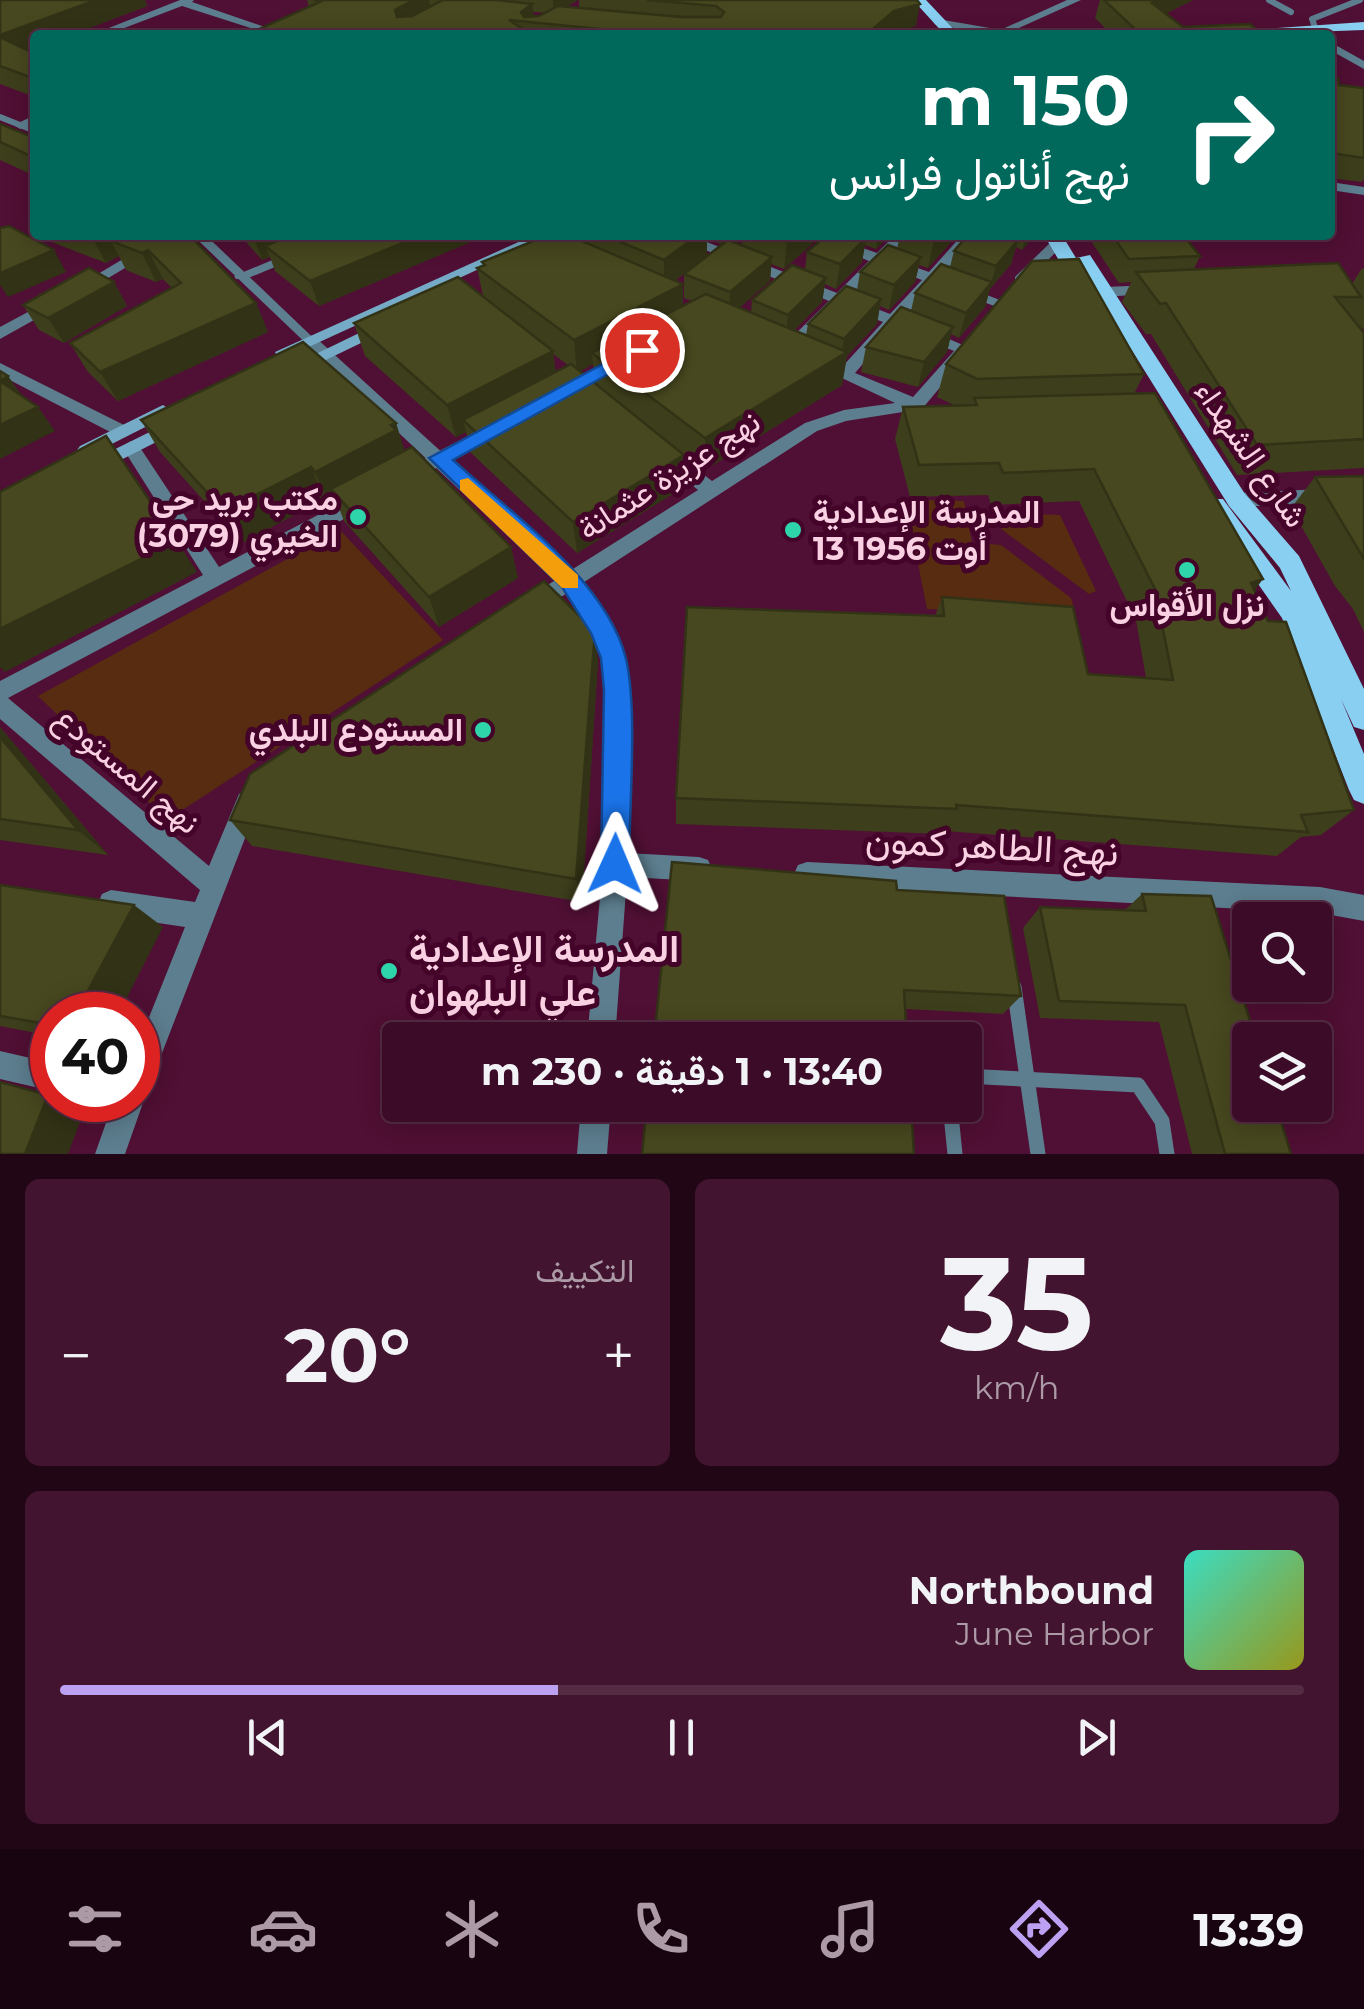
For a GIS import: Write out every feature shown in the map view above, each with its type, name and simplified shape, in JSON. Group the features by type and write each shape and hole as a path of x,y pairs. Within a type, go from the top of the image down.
{"main road":[{"path":"1335,31 1364,29"},
{"path":"258,365 535,240"},
{"name":"شارع الشهداء","path":"1061,240 1212,501 1293,614 1364,790"},
{"name":"شارع الشهداء","path":"1062,240 1104,292 1237,500 1290,562 1364,718"},
{"path":"273,378 565,242"},
{"path":"76,466 126,439 173,406"},
{"path":"126,439 202,412"}],"street":[{"path":"1007,30 1076,0"},
{"path":"110,30 186,2 267,30"},
{"path":"1335,48 1364,66"},
{"path":"20,125 30,121"},
{"path":"1335,187 1364,190"},
{"path":"0,334 164,240"},
{"path":"241,276 332,240"},
{"path":"694,240 730,250 787,280 894,322 983,326"},
{"path":"816,254 831,240"},
{"path":"837,240 933,278 983,326"},
{"path":"898,240 840,301 781,348 925,409 1025,260 1057,240"},
{"path":"846,374 967,240"},
{"path":"710,266 730,250"},
{"path":"773,292 801,267"},
{"path":"1104,292 1164,290"},
{"path":"309,340 570,581 602,629 614,658 615,864 602,1022"},
{"path":"0,368 126,439 216,580"},
{"name":"نهج عزيزة عثمانة","path":"522,612 811,426 858,413 925,409"},
{"path":"0,692 510,422"},
{"path":"654,444 712,492"},
{"path":"1237,500 1364,494"},
{"name":"نهج المستودع","path":"0,705 213,885"},
{"path":"160,1020 235,823 260,790"},
{"path":"615,864 730,870"},
{"name":"نهج الطاهر كمون","path":"788,873 1001,893 1320,900 1364,908"},
{"path":"88,900 199,916"},
{"path":"0,1064 30,1072"},
{"path":"110,1154 122,1122"},
{"path":"592,1154 595,1122"}],"lane":[{"path":"1269,0 1291,12"},
{"path":"1320,30 1309,22 1360,0"},
{"path":"928,17 982,30"},
{"path":"0,118 30,130"},
{"path":"204,240 309,340"},
{"path":"1010,962 1038,1154"},
{"path":"982,1077 1138,1085 1162,1121 1167,1154"},
{"path":"952,1122 955,1154"}],"shaded area":[{"path":"926,500 964,501 972,543 1001,545 1071,598 1076,616 927,609 908,513"},
{"path":"1007,513 1060,515 1096,591 1089,594 1001,529"},
{"path":"340,530 443,640 167,820 38,696"}],"building":[{"path":"0,0 96,0 0,35"},
{"path":"314,0 414,0 395,10 397,17 412,16 443,0 532,4 521,12 524,17 539,16 558,6 681,17 721,17 724,12 716,6 647,0 917,0 920,4 894,11 874,30 610,30 509,20 524,30 257,30 320,2"},
{"path":"1104,0 1159,0 1152,3 1183,27 1250,24 1257,30 1136,30"},
{"path":"0,37 30,52 30,77 0,66"},
{"path":"1335,78 1339,85 1364,88 1364,158 1335,154"},
{"path":"0,124 30,136 30,156 0,142"},
{"path":"9,226 54,250 0,273 0,228"},
{"path":"194,240 256,303 100,372 70,343 181,283 148,250 142,253 111,241"},
{"path":"280,240 410,240 310,281 265,246"},
{"path":"536,240 580,240 683,284 574,340 477,268 485,265 482,262"},
{"path":"616,240 691,240 664,260"},
{"path":"728,240 772,257 730,292 684,274"},
{"path":"821,240 864,240 840,264 807,252"},
{"path":"964,240 1018,240 996,266 954,251"},
{"path":"1116,240 1187,240 1200,256 1129,259"},
{"path":"888,245 921,257 894,285 860,272"},
{"path":"1079,259 1144,374 977,379 946,364 1032,261"},
{"path":"1338,263 1361,297 1335,297 1364,333 1364,439 1257,445 1166,303 1160,304 1136,272"},
{"path":"941,264 992,282 966,313 915,293"},
{"path":"792,265 826,278 788,315 752,300"},
{"path":"89,268 114,282 48,318 23,305"},
{"path":"458,277 553,351 447,405 354,323"},
{"path":"846,286 881,299 844,339 808,324"},
{"path":"706,294 847,352 705,438 592,353"},
{"path":"901,307 953,327 924,362 866,347"},
{"path":"303,342 396,423 391,425 396,430 315,472 311,467 224,511 141,420"},
{"path":"571,364 684,455 573,522 463,420"},
{"path":"0,381 38,407 0,425"},
{"path":"1155,393 1263,579 1251,583 1268,621 1286,622 1354,810 1301,815 1308,832 956,805 957,809 676,798 687,607 944,616 942,597 1073,607 1088,674 1173,680 1155,589 1094,469 1003,473 999,463 919,465 903,407 977,405 974,398"},
{"path":"106,436 177,541 0,629 0,492"},
{"path":"412,447 511,547 429,597 331,489"},
{"path":"1364,476 1364,559 1315,477"},
{"name":"المستودع البلدي","path":"544,581 595,631 576,879 230,820 250,774"},
{"path":"0,737 78,830 0,819"},
{"path":"672,862 896,881 897,890 1004,896 1021,996 904,990 906,1022 656,1022"},
{"path":"0,885 134,905 87,992 30,992 30,1021 0,1016"},
{"path":"1142,894 1211,896 1232,963 1232,1002 1244,1002 1250,1022 1232,1022 1232,1122 1281,1122 1291,1154 1225,1154 1185,1005 1059,1001 1040,907 1146,911"},
{"path":"0,1082 30,1090 30,1122 37,1122 25,1154 0,1154"},
{"path":"645,1122 912,1122 914,1154 642,1154"}],"slow traffic":[{"path":"468,485 570,582"}],"place":[{"name":"مكتب بريد حي الخيري (3079)","path":"358,517"},
{"name":"المدرسة الإعدادية 13 أوت 1956","path":"793,530"},
{"name":"نزل الأقواس","path":"1187,570"},
{"name":"المستودع البلدي","path":"483,730"},
{"name":"المدرسة الإعدادية علي البلهوان","path":"389,971"}],"route":[{"path":"615,864 616,690 614,658 602,629 570,581 439,458 642,350"}]}
